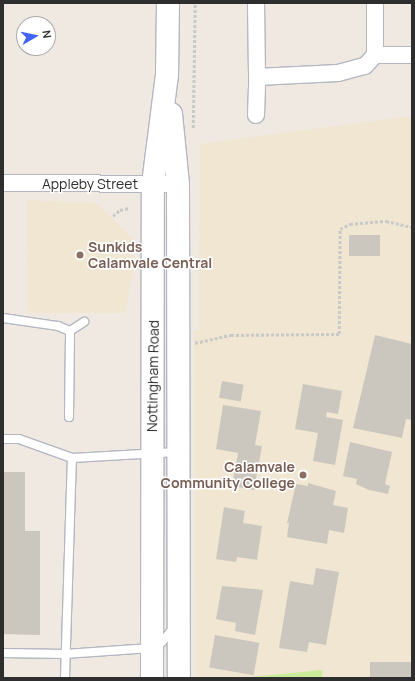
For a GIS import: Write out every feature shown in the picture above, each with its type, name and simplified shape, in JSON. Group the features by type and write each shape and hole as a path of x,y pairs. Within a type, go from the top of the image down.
{"street":[{"name":"Nottingham Road","path":"152,678 151,454 153,184 166,75 168,3"},
{"path":"256,3 256,116"},
{"path":"257,77 338,73 364,66 375,55 375,3"},
{"path":"375,55 412,56"},
{"name":"Nottingham Road","path":"166,75 178,184 179,678"},
{"name":"Appleby Street","path":"3,183 178,184"}],"lane":[{"path":"3,318 58,326 70,331"},
{"path":"70,331 84,322"},
{"path":"69,417 70,331"},
{"path":"3,440 25,441 72,458 178,452"},
{"path":"65,678 72,458"},
{"path":"3,654 65,654 151,648 162,642 178,623"}],"path":[{"path":"113,216 120,210 129,208"},
{"path":"191,344 231,335 339,334 340,229 350,224 386,221 412,227"}],"shaded area":[{"name":"Calamvale Community College","path":"412,116 412,678 196,678 194,330 199,330 200,144"},
{"name":"Sunkids Calamvale Central","path":"27,200 96,203 133,238 133,272 125,313 28,313"}],"green space":[{"path":"322,670 322,678 241,678"}],"building":[{"path":"349,235 380,235 380,256 349,256"},
{"path":"375,335 412,344 412,420 406,419 402,438 353,428"},
{"path":"222,381 244,385 241,402 219,398"},
{"path":"303,384 342,391 338,414 327,412 326,417 343,420 335,465 313,461 318,433 295,429"},
{"path":"223,405 261,411 255,445 262,446 254,490 232,486 238,453 216,449"},
{"path":"350,442 392,452 385,484 390,486 388,494 369,490 356,484 357,479 343,476"},
{"path":"3,472 25,472 25,531 40,531 40,635 3,634"},
{"path":"308,483 336,491 333,505 348,508 344,533 329,530 327,544 287,537 289,523 287,523 296,484 308,486"},
{"path":"224,507 245,511 243,523 262,526 257,560 237,557 236,562 216,559"},
{"path":"316,568 339,572 326,645 309,642 307,652 279,648 290,581 313,585"},
{"path":"222,586 263,590 255,635 235,631 236,623 216,619"},
{"path":"215,635 259,643 254,675 209,667"},
{"path":"370,662 412,662 412,678 370,678"}],"place":[{"name":"Sunkids Calamvale Central","path":"80,255"},
{"name":"Calamvale Community College","path":"303,475"}]}
